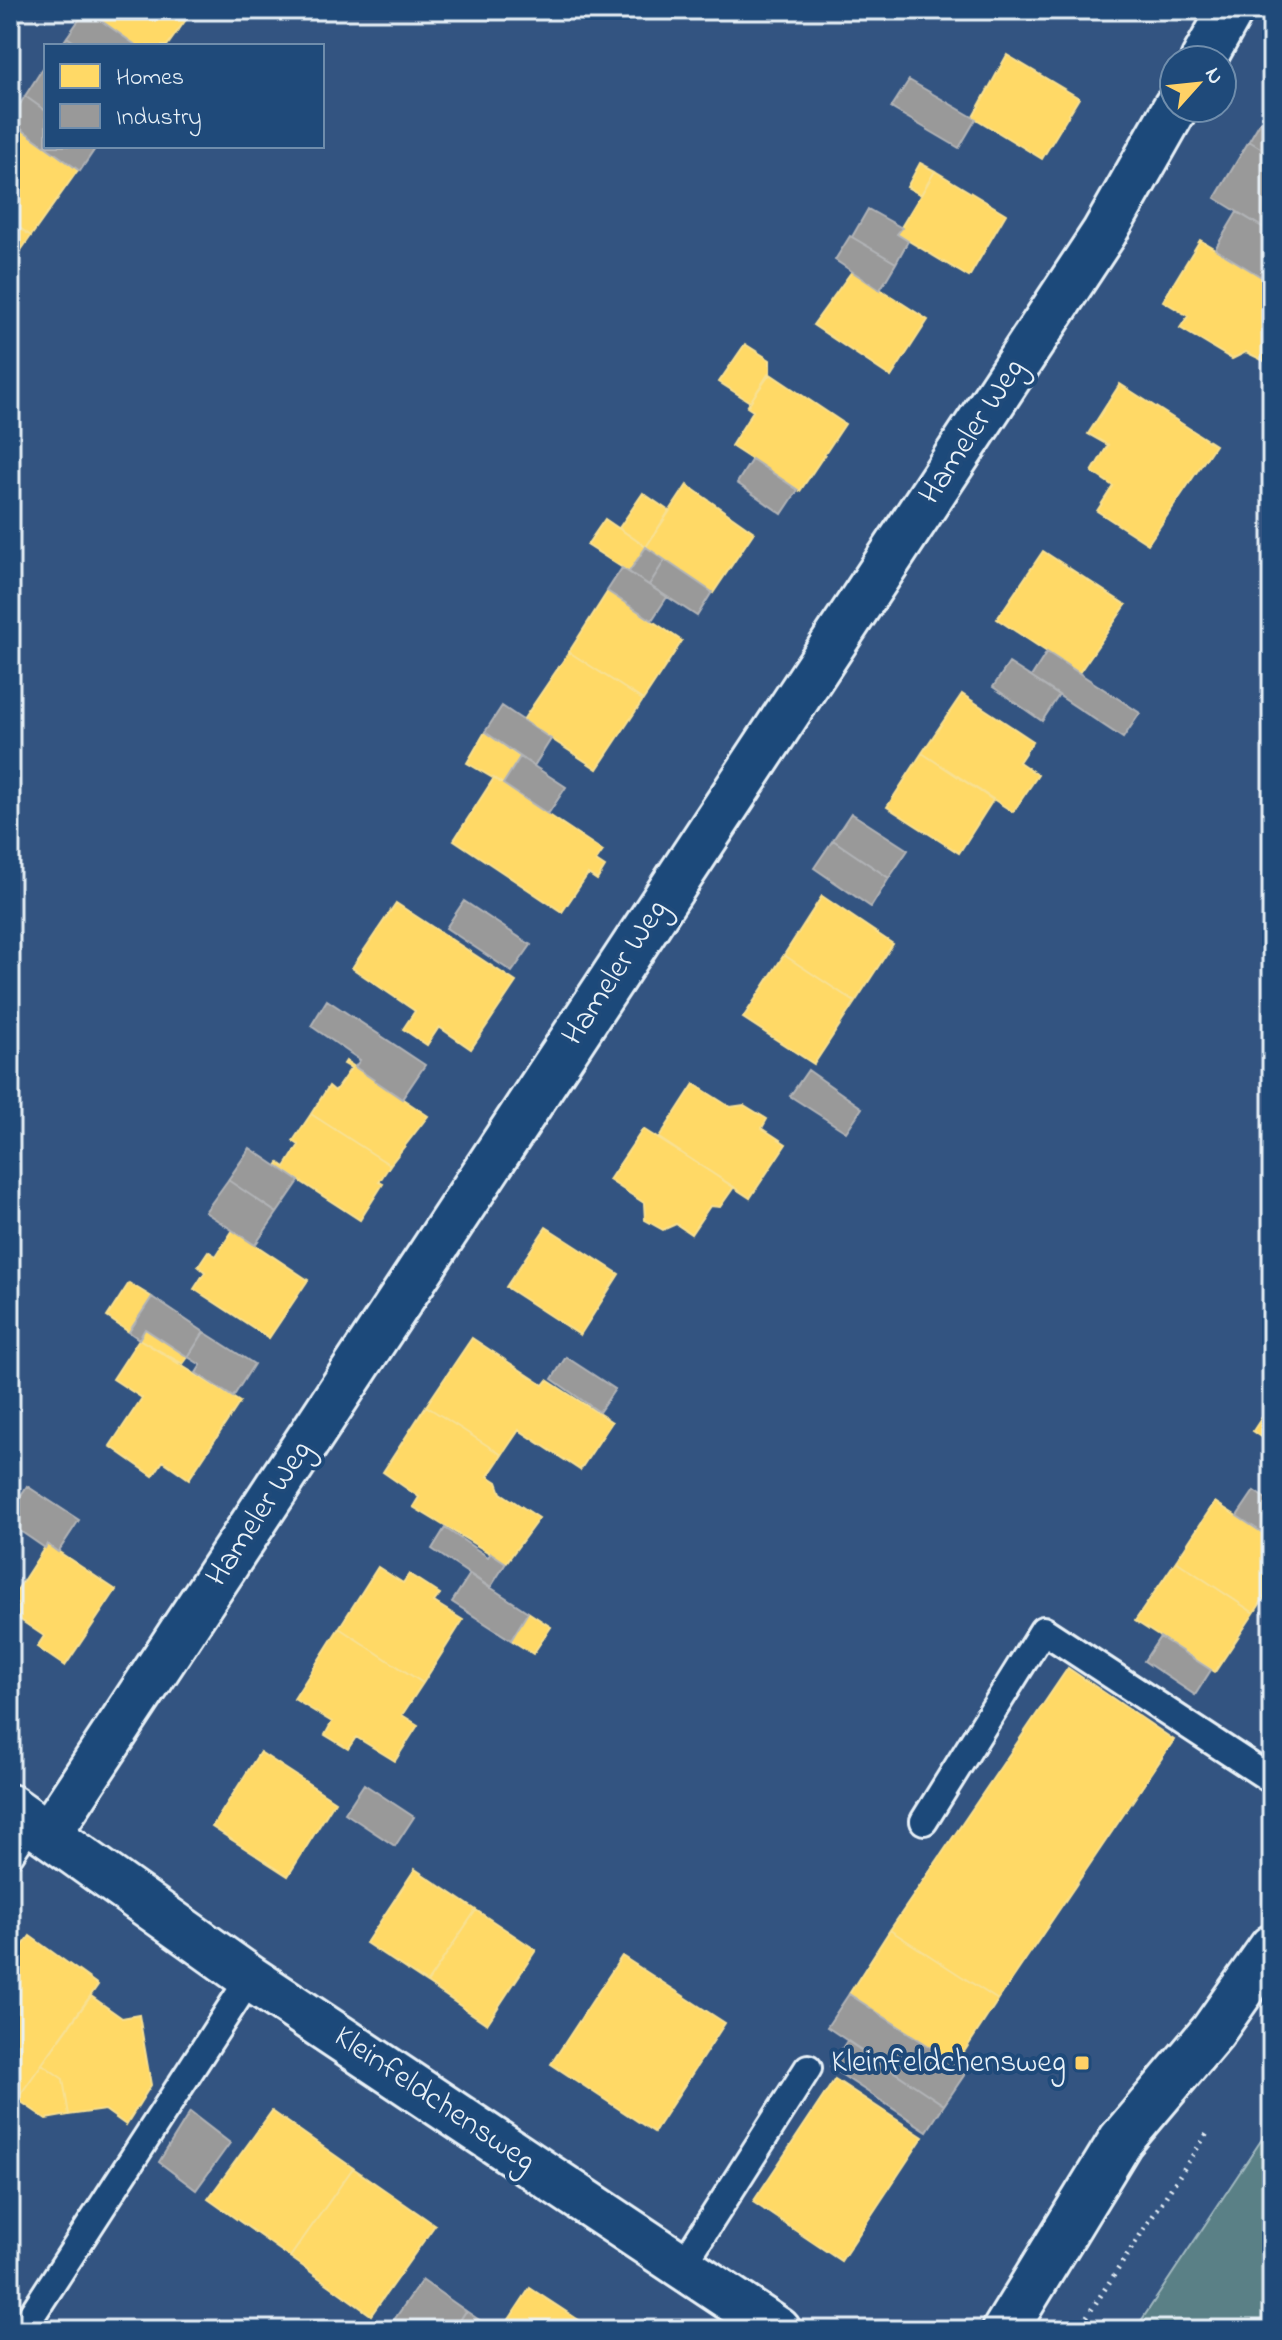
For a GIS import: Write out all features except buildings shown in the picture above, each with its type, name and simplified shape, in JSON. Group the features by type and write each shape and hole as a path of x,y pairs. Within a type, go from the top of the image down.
{"street":[{"path":"1212,44 1231,10"},
{"name":"Hameler Weg","path":"25,1829 1095,246 1166,124"},
{"name":"Kleinfeldchensweg","path":"25,1829 778,2330"},
{"path":"1005,2330 1121,2140 1213,2031 1272,1947"}],"lane":[{"path":"924,1821 1043,1630 1272,1780"},
{"path":"22,2330 250,1978"},
{"path":"682,2266 808,2068"}],"path":[{"path":"1078,2330 1211,2127"}],"green space":[{"path":"1272,2124 1272,2330 1135,2330"}],"place":[{"name":"Kleinfeldchensweg","path":"1082,2063"}]}
